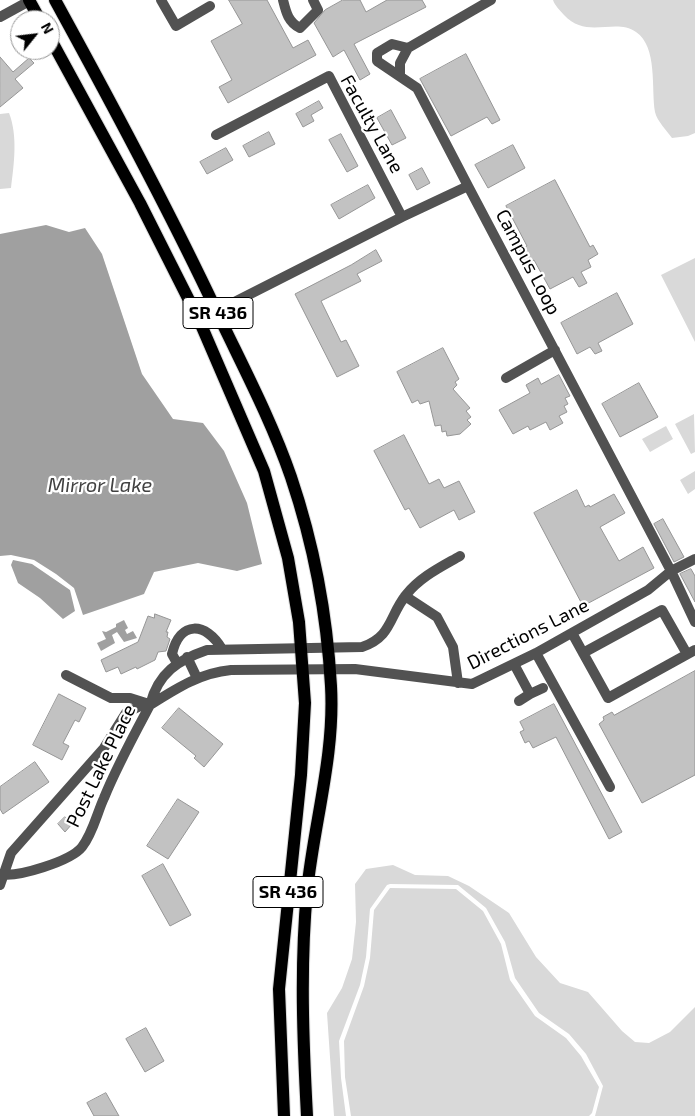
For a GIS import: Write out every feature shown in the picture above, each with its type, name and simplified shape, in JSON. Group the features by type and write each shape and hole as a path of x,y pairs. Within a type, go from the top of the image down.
{"main road":[{"name":"SR 436","path":"55,0 171,214 217,311 262,406 290,475 308,534 325,614 332,689 328,756 307,891 302,996 307,1116"},
{"name":"SR 436","path":"60,56 140,202 199,320 264,471 288,558 301,648 305,703 301,775 279,989 284,1116"}],"street":[{"path":"0,17 30,0"},
{"path":"161,0 176,26 209,3 221,0"},
{"path":"283,0 289,18 293,24 300,28 318,10 313,0"},
{"path":"400,76 400,63 408,48 491,0"},
{"name":"Campus Loop","path":"408,48 392,44 377,53 377,61 417,88 671,571 695,622"},
{"name":"Faculty Lane","path":"216,135 329,76 402,217"},
{"path":"199,320 402,217 468,186"},
{"path":"506,378 555,350"},
{"path":"458,683 453,647 437,617 405,596 419,581 460,556"},
{"name":"Directions Lane","path":"330,669 355,669 472,684 572,633 648,590 671,571 695,559"},
{"name":"Post Lake Place","path":"1,878 49,865 66,858 82,847 154,691 168,671 177,663 207,650 362,647 376,642 386,631 405,596"},
{"path":"572,633 583,653 608,698 691,652 662,610 583,653"},
{"path":"177,663 172,654 175,640 186,630 196,628 204,630 216,638 222,649"},
{"path":"536,653 610,787"},
{"path":"188,657 197,678"},
{"path":"514,664 530,694"},
{"name":"Post Lake Place","path":"1,878 11,853 104,748 126,713 148,704 187,682 215,672 302,668 330,669"},
{"path":"66,675 111,698 130,698 148,704"},
{"path":"519,701 543,688"}],"shaded area":[{"path":"553,0 695,0 695,133 672,138 662,126 655,112 651,58 643,39 636,32 628,28 619,27 582,26 564,15"},
{"path":"9,113 14,131 14,160 11,188 0,189 0,114"},
{"path":"695,258 695,342 661,275"},
{"path":"694,414 695,452 691,454 675,424"},
{"path":"666,426 673,439 650,452 642,439"},
{"path":"695,471 695,489 688,494 680,480"},
{"path":"393,865 415,875 448,876 469,886 509,913 536,957 560,983 588,992 622,1031 635,1042 649,1043 670,1032 695,1007 695,1116 595,1116 603,1086 586,1054 569,1034 539,1013 515,978 505,942 486,908 458,885 390,884 387,885 370,909 366,957 360,985 339,1041 346,1116 334,1116 327,1013 342,988 352,959 356,922 355,884 366,869"},
{"path":"390,888 456,889 483,911 501,944 510,980 535,1016 566,1038 581,1056 599,1087 592,1113 589,1116 351,1116 345,1077 344,1041 364,986 370,958 374,910"}],"water":[{"name":"Mirror Lake","path":"46,225 69,232 85,228 102,254 142,374 173,419 203,423 224,451 247,503 262,564 237,571 198,563 154,572 144,594 83,615 74,588 56,574 34,560 11,555 0,556 0,234"},
{"path":"13,560 32,564 70,590 75,611 63,619 40,598 18,583 11,565"},
{"path":"124,620 128,628 125,630 127,634 133,631 137,638 124,642 117,632 112,635 115,643 101,651 97,643 106,639 102,631 106,632 116,627 116,624"}],"building":[{"path":"229,0 267,0 293,48 308,40 316,55 228,103 219,87 232,80 211,41 242,24"},
{"path":"343,0 360,0 366,12 387,0 422,0 426,7 354,44 370,74 360,80 344,50 333,57 314,23 325,10"},
{"path":"466,54 500,120 492,124 487,117 451,136 420,79"},
{"path":"0,57 13,72 27,60 31,60 34,63 15,79 23,88 0,107"},
{"path":"319,101 323,108 311,115 314,121 303,127 296,114"},
{"path":"391,110 406,138 392,145 377,118"},
{"path":"269,132 275,144 249,157 243,146"},
{"path":"341,134 358,166 347,172 329,140"},
{"path":"513,145 525,168 488,188 475,165"},
{"path":"226,148 233,160 207,174 200,162"},
{"path":"422,168 430,183 417,190 409,175"},
{"path":"555,180 590,247 593,245 598,254 588,260 591,267 581,272 587,283 579,287 573,277 550,289 534,260 527,264 519,250 527,246 506,206"},
{"path":"368,185 375,198 339,219 331,205"},
{"path":"376,250 382,261 357,274 361,281 321,301 341,342 346,340 359,366 337,377 295,294"},
{"path":"617,293 633,324 598,343 602,351 595,354 590,347 577,354 561,323"},
{"path":"443,348 459,379 455,382 457,385 453,389 470,408 466,411 471,417 467,420 471,424 460,434 447,436 446,431 442,432 441,425 435,426 429,401 420,404 418,400 412,403 397,372"},
{"path":"559,375 570,396 565,398 568,404 564,406 567,412 559,416 563,423 550,430 546,422 530,430 528,426 513,434 499,410 530,393 526,385 538,378 541,384"},
{"path":"639,383 658,417 620,437 602,404"},
{"path":"404,435 429,484 439,479 444,488 459,481 475,512 459,520 454,510 420,528 409,508 405,510 374,451"},
{"path":"577,490 585,507 589,505 590,507 614,494 625,513 600,527 619,561 643,547 654,568 583,606 534,513"},
{"path":"663,519 684,557 674,562 654,524"},
{"path":"691,569 695,576 695,602 680,574"},
{"path":"155,614 171,620 166,632 168,632 167,637 170,639 166,651 158,652 155,660 137,669 136,667 121,674 118,667 106,672 101,660 138,642 148,616 154,618"},
{"path":"695,671 695,775 642,803 599,724 604,720 603,717 612,712 614,715"},
{"path":"59,694 86,708 79,722 75,720 63,743 69,746 62,760 33,745"},
{"path":"554,704 622,832 609,839 556,737 533,748 529,741 525,743 520,732 524,730 520,722"},
{"path":"179,708 223,744 204,767 194,758 196,756 162,728"},
{"path":"35,762 49,782 3,814 0,809 0,787"},
{"path":"178,799 199,812 168,859 147,846"},
{"path":"65,817 72,824 65,832 58,824"},
{"path":"163,864 191,915 170,926 142,876"},
{"path":"146,1028 164,1061 145,1072 126,1039"},
{"path":"106,1093 119,1116 94,1116 87,1103"}]}
